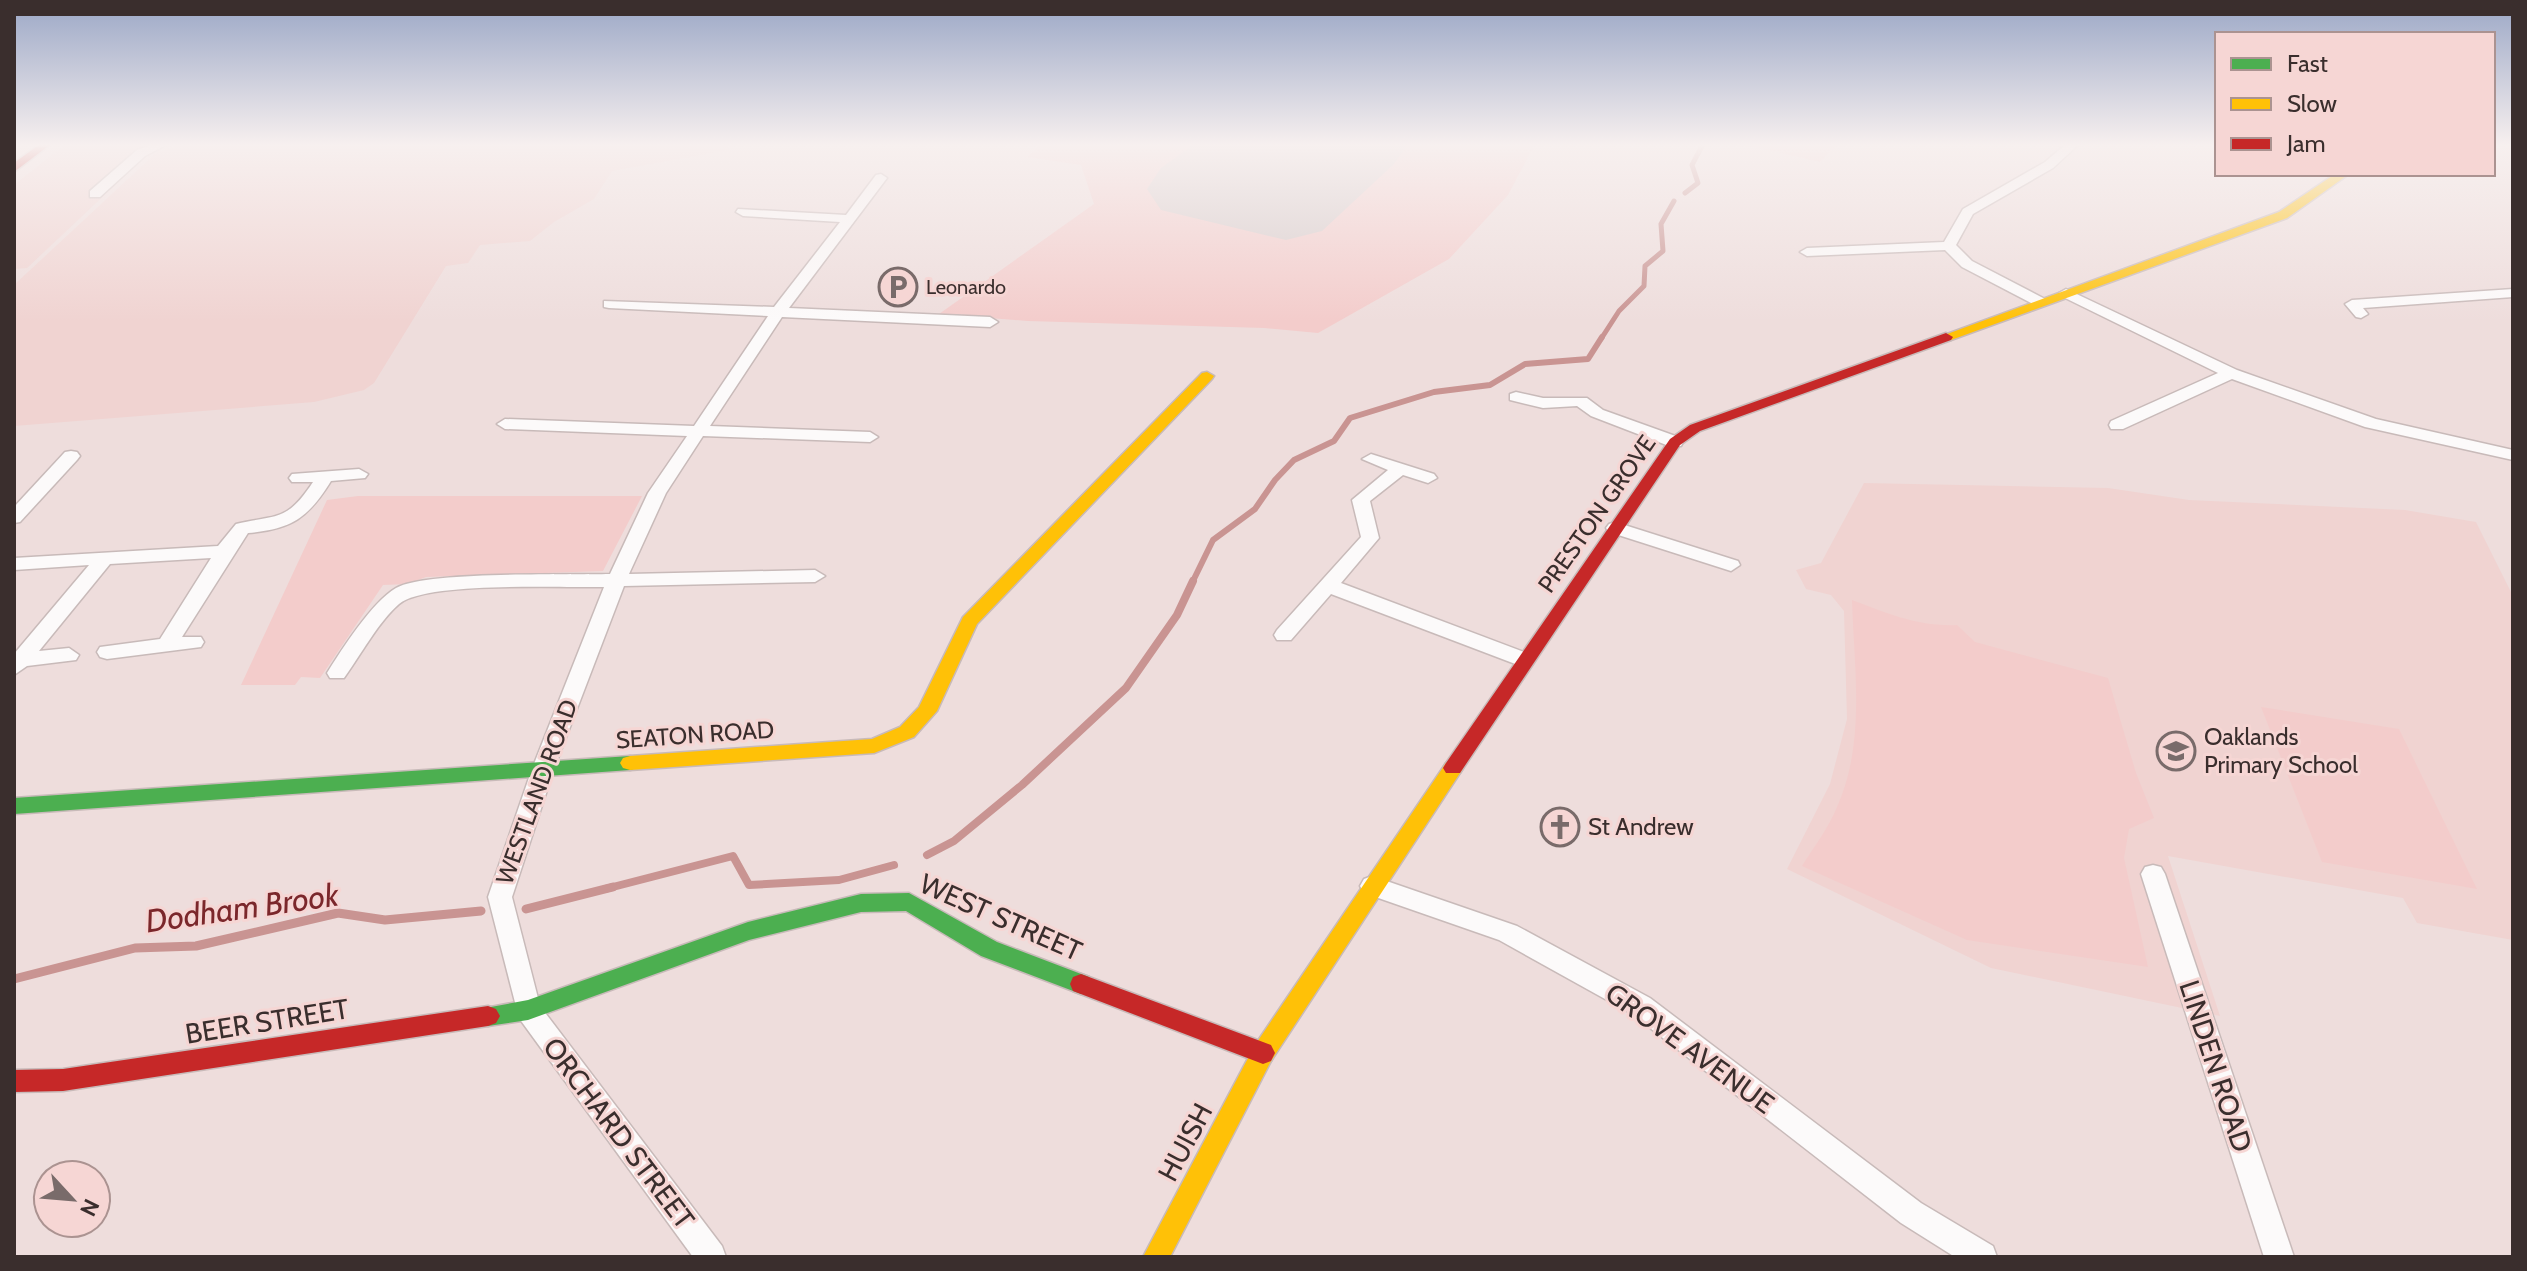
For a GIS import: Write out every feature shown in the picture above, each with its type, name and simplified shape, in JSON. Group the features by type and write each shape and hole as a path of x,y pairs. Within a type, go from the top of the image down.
{"street":[{"name":"WESTLAND ROAD","path":"528,1010 500,897 543,769 617,579 657,493 697,430 778,312 861,203"},
{"path":"1949,246 1968,212 1983,203"},
{"name":"PRESTON GROVE","path":"1263,1053 1372,886 1675,442 1695,428 2283,215 2300,203"},
{"path":"743,212 849,219"},
{"path":"1807,252 1949,246 1967,264 2040,302"},
{"path":"2066,293 2231,373 2371,423 2513,455"},
{"path":"2337,294 2356,309 2513,293"},
{"path":"609,304 990,322"},
{"path":"2117,425 2231,373"},
{"name":"SEATON ROAD","path":"14,806 874,746 907,732 927,711 969,621 1207,376"},
{"path":"1516,397 1543,403 1582,395 1597,413 1675,442"},
{"path":"505,424 870,437"},
{"path":"14,518 23,497 71,456"},
{"path":"1371,459 1428,478"},
{"path":"1284,635 1370,538 1361,500 1400,469"},
{"path":"298,478 359,474"},
{"path":"168,643 224,551 242,528 278,525 299,514 326,476"},
{"path":"1615,528 1731,565"},
{"path":"14,564 224,551"},
{"path":"18,664 106,557"},
{"path":"337,673 378,614 406,590 447,584 815,576"},
{"path":"1327,585 1525,660"},
{"path":"107,652 194,642"},
{"path":"18,664 69,655"},
{"name":"LINDEN ROAD","path":"2153,874 2279,1257"},
{"name":"GROVE AVENUE","path":"1372,886 1508,933 1641,1006 1911,1213 1982,1257"},
{"name":"WEST STREET","path":"528,1010 748,931 861,903 909,902 989,949 1263,1053"},
{"name":"BEER STREET","path":"14,1081 63,1080 528,1010"},
{"name":"ORCHARD STREET","path":"528,1010 711,1257"},
{"name":"HUISH","path":"1156,1257 1263,1053"}],"shaded area":[{"path":"14,203 96,203 27,268 14,269"},
{"path":"102,203 586,203 554,222 530,241 480,245 468,263 446,266 374,383 364,390 314,402 14,426 14,285"},
{"path":"1500,203 1449,259 1318,333 1264,328 1028,321 939,314 1094,204"},
{"name":"Oaklands Primary School","path":"1864,483 2108,488 2189,500 2405,510 2476,522 2513,596 2513,940 2417,923 2403,898 2168,856 2220,1016 1991,968 1787,869 1830,784 1847,719 1844,611 1831,595 1806,589 1796,570 1821,563"},
{"path":"358,496 642,496 603,571 426,577 408,584 383,585 320,678 301,677 295,685 241,685 327,500"},
{"path":"1852,600 1916,621 1957,625 1975,642 2108,678 2136,773 2154,818 2129,829 2124,858 2148,967 1967,940 1802,866 1834,814 1852,757 1856,678"},
{"path":"2261,707 2399,729 2477,889 2322,862"}],"waterway":[{"path":"1601,339 1619,311 1644,286 1645,266 1663,251 1661,224 1673,203"},
{"path":"1192,583 1213,540 1255,509 1275,480 1294,460 1334,441 1350,418 1434,392 1490,385 1525,364 1588,359 1602,337"},
{"path":"927,855 954,841 1022,785 1126,688 1177,615 1193,581"},
{"path":"605,889 733,856 749,885 839,880 894,865"},
{"name":"Dodham Brook","path":"526,909 613,887"},
{"name":"Dodham Brook","path":"14,979 135,948 196,946 338,913 385,920 481,911"}],"runway":[{"path":"1261,203 1286,209 1292,203"}],"traffic: fast":[{"path":"14,806 630,763"},
{"path":"488,1016 528,1010 748,931 861,903 909,902 989,949 1081,984"}],"traffic: slow":[{"path":"1946,337 2283,215 2300,203"},
{"path":"630,763 874,746 907,732 927,711 969,621 1207,376"},
{"path":"1156,1257 1263,1053 1453,768"}],"traffic: jam":[{"path":"1453,768 1675,442 1695,428 1946,337"},
{"path":"1081,984 1263,1053"},
{"path":"14,1081 63,1080 488,1016"}],"place":[{"name":"Leonardo","path":"898,287"},
{"name":"Oaklands Primary School","path":"2176,751"},
{"name":"St Andrew","path":"1560,827"}]}
